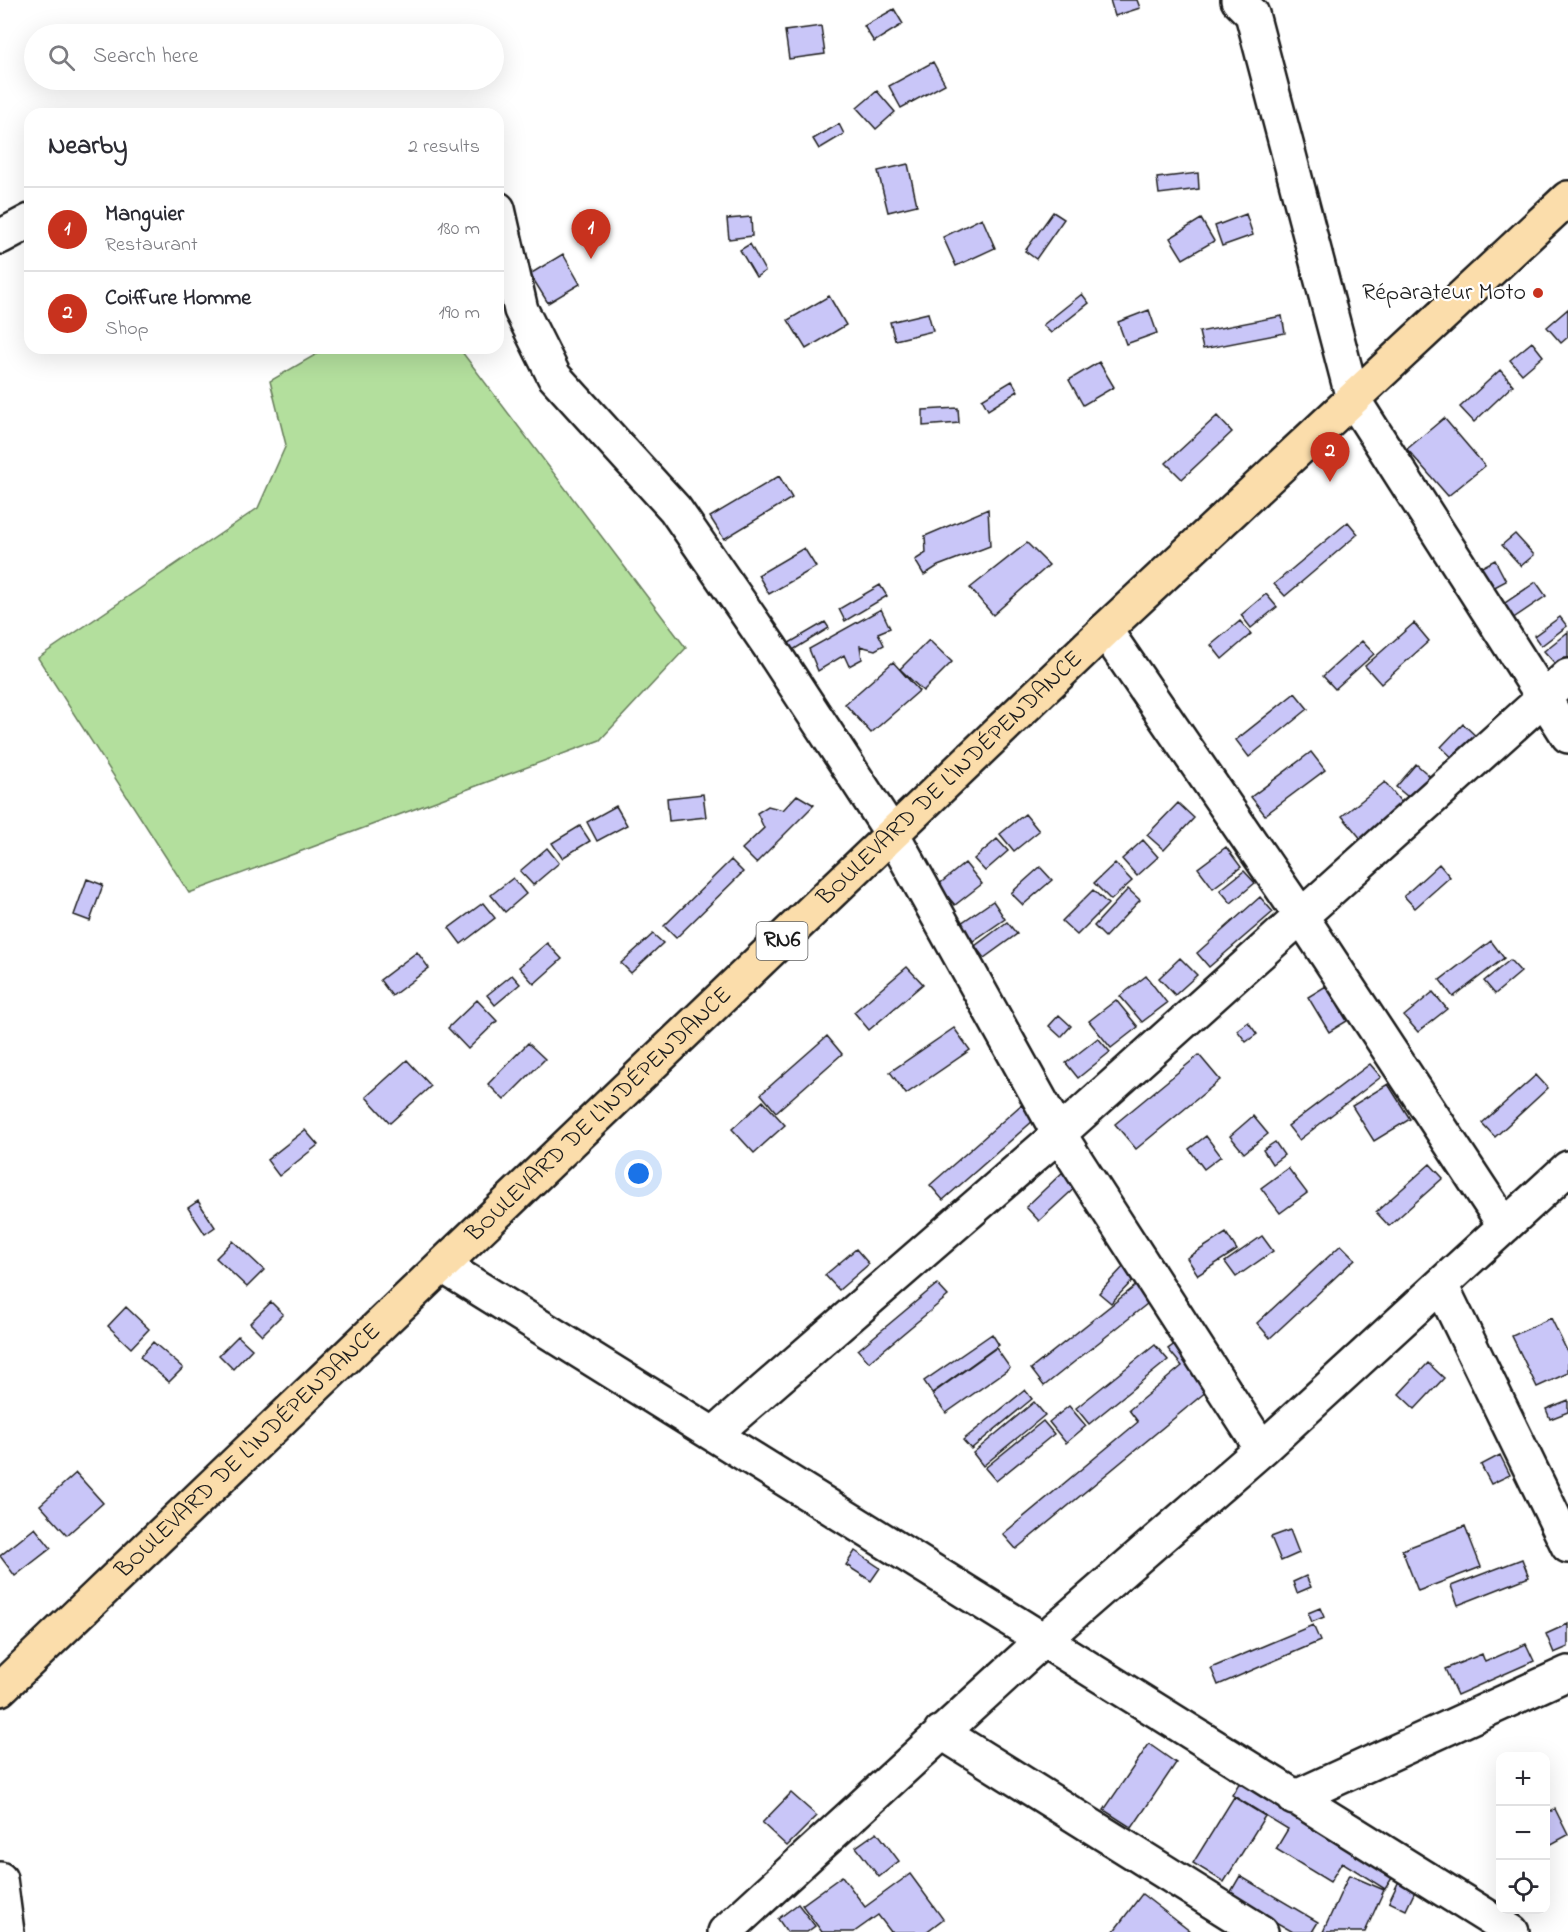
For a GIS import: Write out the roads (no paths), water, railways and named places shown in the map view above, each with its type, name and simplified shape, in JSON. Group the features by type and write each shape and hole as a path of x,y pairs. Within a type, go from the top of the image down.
{"highway":[{"name":"BOULEVARD DE L'INDÉPENDANCE","path":"0,1689 1105,630 1566,204"}],"street":[{"path":"1238,0 1252,14 1353,399 1556,687 1568,736"},
{"path":"0,237 24,224"},
{"path":"504,235 521,310 554,376 675,509 770,647 892,835 1059,1134 1262,1449"},
{"path":"1105,630 1301,916 1505,1226"},
{"path":"714,1434 1059,1134 1556,687"},
{"path":"725,1932 1043,1640 1262,1449 1568,1168"},
{"path":"443,1266 1512,1932"},
{"path":"1441,1285 1568,1546"},
{"path":"1294,1798 1568,1673"},
{"path":"942,1732 1262,1932"},
{"path":"0,1879 7,1932"}],"place":[{"name":"Manguier","path":"591,259"},
{"name":"Réparateur Moto","path":"1538,293"},
{"name":"Coiffure Homme","path":"1330,482"}]}
